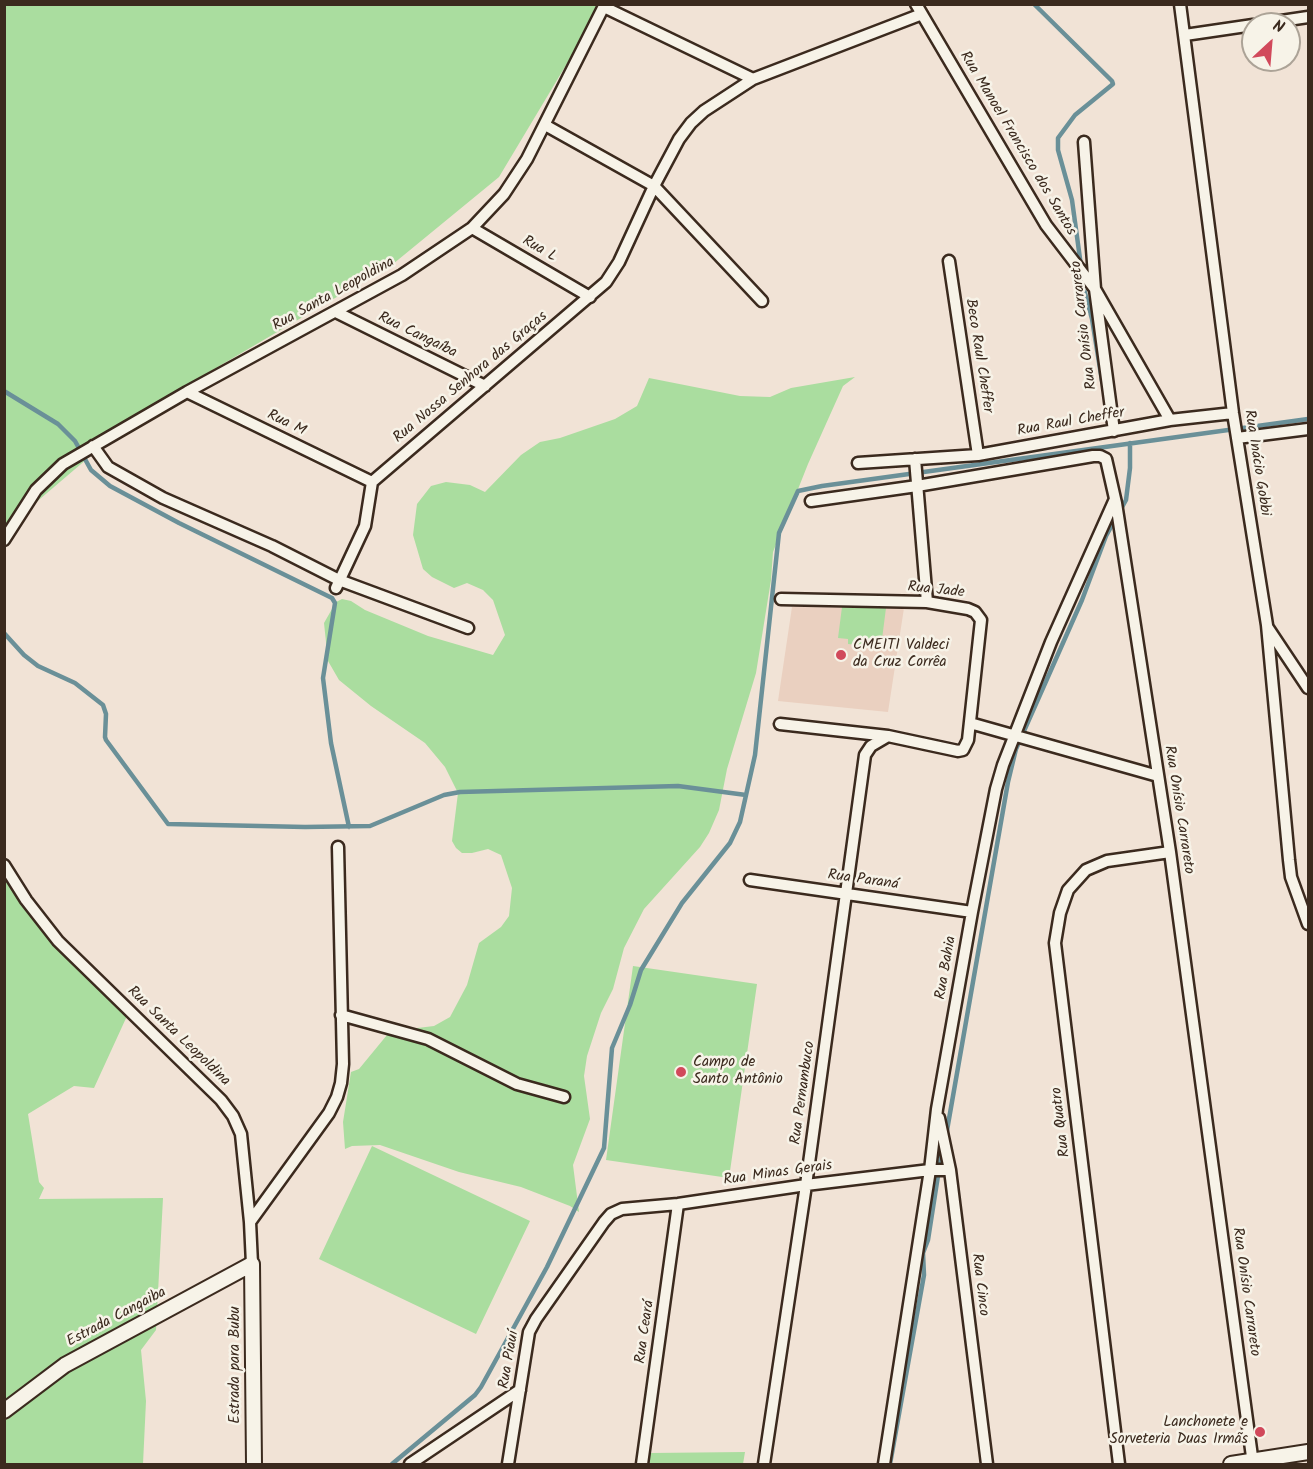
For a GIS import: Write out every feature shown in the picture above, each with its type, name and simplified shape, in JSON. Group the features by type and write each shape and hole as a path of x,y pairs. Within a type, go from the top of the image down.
{"street":[{"name":"Rua Inácio Gobbi","path":"1180,4 1233,413 1266,625 1288,860 1303,893 1308,924"},
{"path":"605,6 753,79 919,9"},
{"name":"Rua Santa Leopoldina","path":"4,540 36,490 63,464 188,392 419,265 472,228 510,185 527,159 605,6"},
{"name":"Rua Manoel Francisco dos Santos","path":"919,9 1046,225 1091,285 1170,420"},
{"path":"1185,34 1241,27"},
{"name":"Rua Nossa Senhora das Graças","path":"372,482 590,297 613,274 654,186 691,123 704,111 753,79"},
{"path":"545,125 654,186 762,301"},
{"name":"Rua Onísio Carrareto","path":"1084,142 1091,285 1114,431"},
{"name":"Rua L","path":"472,228 590,297"},
{"name":"Beco Raul Cheffer","path":"949,261 978,454"},
{"name":"Rua Cangaíba","path":"336,312 485,386"},
{"name":"Rua M","path":"188,392 372,482"},
{"name":"Rua Raul Cheffer","path":"858,463 978,454 1170,420 1233,413"},
{"path":"1237,438 1308,429"},
{"path":"93,446 108,467 163,498 272,546 338,584 468,628"},
{"name":"Rua Onísio Carrareto","path":"811,501 916,481 1100,456 1106,459 1109,465 1170,852 1253,1463"},
{"path":"915,459 927,602"},
{"path":"338,584 365,526 372,482"},
{"name":"Rua Bahia","path":"884,1464 930,1170 937,1109 996,789 1003,765 1051,642 1116,501"},
{"name":"Rua Jade","path":"780,723 888,736 958,751 963,750 966,746 970,723 981,620 979,615 969,609 927,602 782,599"},
{"path":"1266,625 1308,687"},
{"path":"970,723 1158,776"},
{"name":"Rua Pernambuco","path":"764,1464 806,1185 865,755 871,746 888,736"},
{"path":"250,1222 329,1113 337,1097 343,1064 338,847"},
{"name":"Rua Quatro","path":"1119,1464 1055,943 1060,913 1068,890 1086,870 1107,861 1170,852"},
{"name":"Rua Santa Leopoldina","path":"4,865 26,900 58,941 221,1100 233,1116 241,1134 252,1264"},
{"name":"Rua Paraná","path":"750,880 972,912"},
{"path":"341,1015 428,1039 517,1084 564,1097"},
{"name":"Rua Cinco","path":"937,1109 950,1170 987,1464"},
{"name":"Rua Minas Gerais","path":"611,1214 622,1209 678,1204 806,1185 930,1170 950,1170"},
{"name":"Rua Ceará","path":"642,1464 678,1204"},
{"name":"Rua Piauí","path":"508,1464 528,1338 532,1326 603,1222 611,1214"},
{"name":"Estrada Cangaiba","path":"4,1411 65,1365 252,1264"},
{"name":"Estrada para Bubu","path":"252,1264 254,1464"},
{"path":"410,1464 520,1390"},
{"path":"1231,1464 1253,1463 1308,1452"}],"shaded area":[{"name":"CMEITI Valdeci da Cruz Corrêa","path":"792,607 904,608 888,712 778,701"}],"green space":[{"path":"5,5 602,5 499,177 393,264 175,392 108,441 13,522 5,535"},
{"path":"855,377 843,386 808,464 773,552 771,580 756,673 727,769 719,810 700,847 644,909 624,948 613,989 601,1013 587,1056 584,1076 590,1119 573,1165 579,1212 570,1206 521,1187 459,1172 380,1145 352,1146 345,1149 343,1122 351,1072 359,1069 387,1035 401,1030 434,1026 450,1017 467,985 479,943 501,927 509,916 512,888 501,855 488,849 462,853 452,841 458,793 445,767 425,743 371,706 339,680 328,661 324,623 336,602 342,599 351,601 365,610 428,636 493,655 505,635 493,600 483,590 467,583 454,588 432,577 423,569 413,535 417,504 431,486 446,482 470,485 485,492 521,455 540,442 560,438 615,419 637,406 649,378 740,396 770,397 791,388"},
{"path":"842,607 886,608 881,647 848,644 848,639 838,638"},
{"path":"4,873 61,951 127,1016 94,1088 74,1086 28,1114 39,1182 44,1188 39,1199 163,1198 156,1330 141,1350 146,1401 143,1464 5,1464"},
{"name":"Campo de Santo Antônio","path":"633,966 757,984 729,1178 606,1160"},
{"path":"372,1146 530,1221 476,1334 319,1259"},
{"path":"745,1452 743,1464 648,1464 650,1453"}],"waterway":[{"path":"1034,4 1113,84 1075,115 1058,138 1058,150 1072,200 1081,266"},
{"path":"1080,274 1092,319 1102,381"},
{"path":"4,391 58,424 75,441 91,470 110,486 179,523 332,598 335,603 323,678 331,743 349,827"},
{"path":"392,1464 475,1395 481,1387 547,1267 604,1148 612,1048 630,1005 641,970 682,903 730,843 740,822 755,755 779,533 798,491 1308,419"},
{"path":"946,1136 1008,782 1016,749 1082,600 1106,536 1126,500 1130,443"},
{"path":"4,633 24,655 38,666 75,683 103,705 106,714 106,740 168,824 370,826 444,795 460,792 678,786 746,795"},
{"path":"890,1464 924,1275 923,1253 928,1240 942,1150"}],"place":[{"name":"CMEITI Valdeci da Cruz Corrêa","path":"841,655"},
{"name":"Campo de Santo Antônio","path":"681,1072"},
{"name":"Lanchonete e Sorveteria Duas Irmãs","path":"1260,1432"}]}
